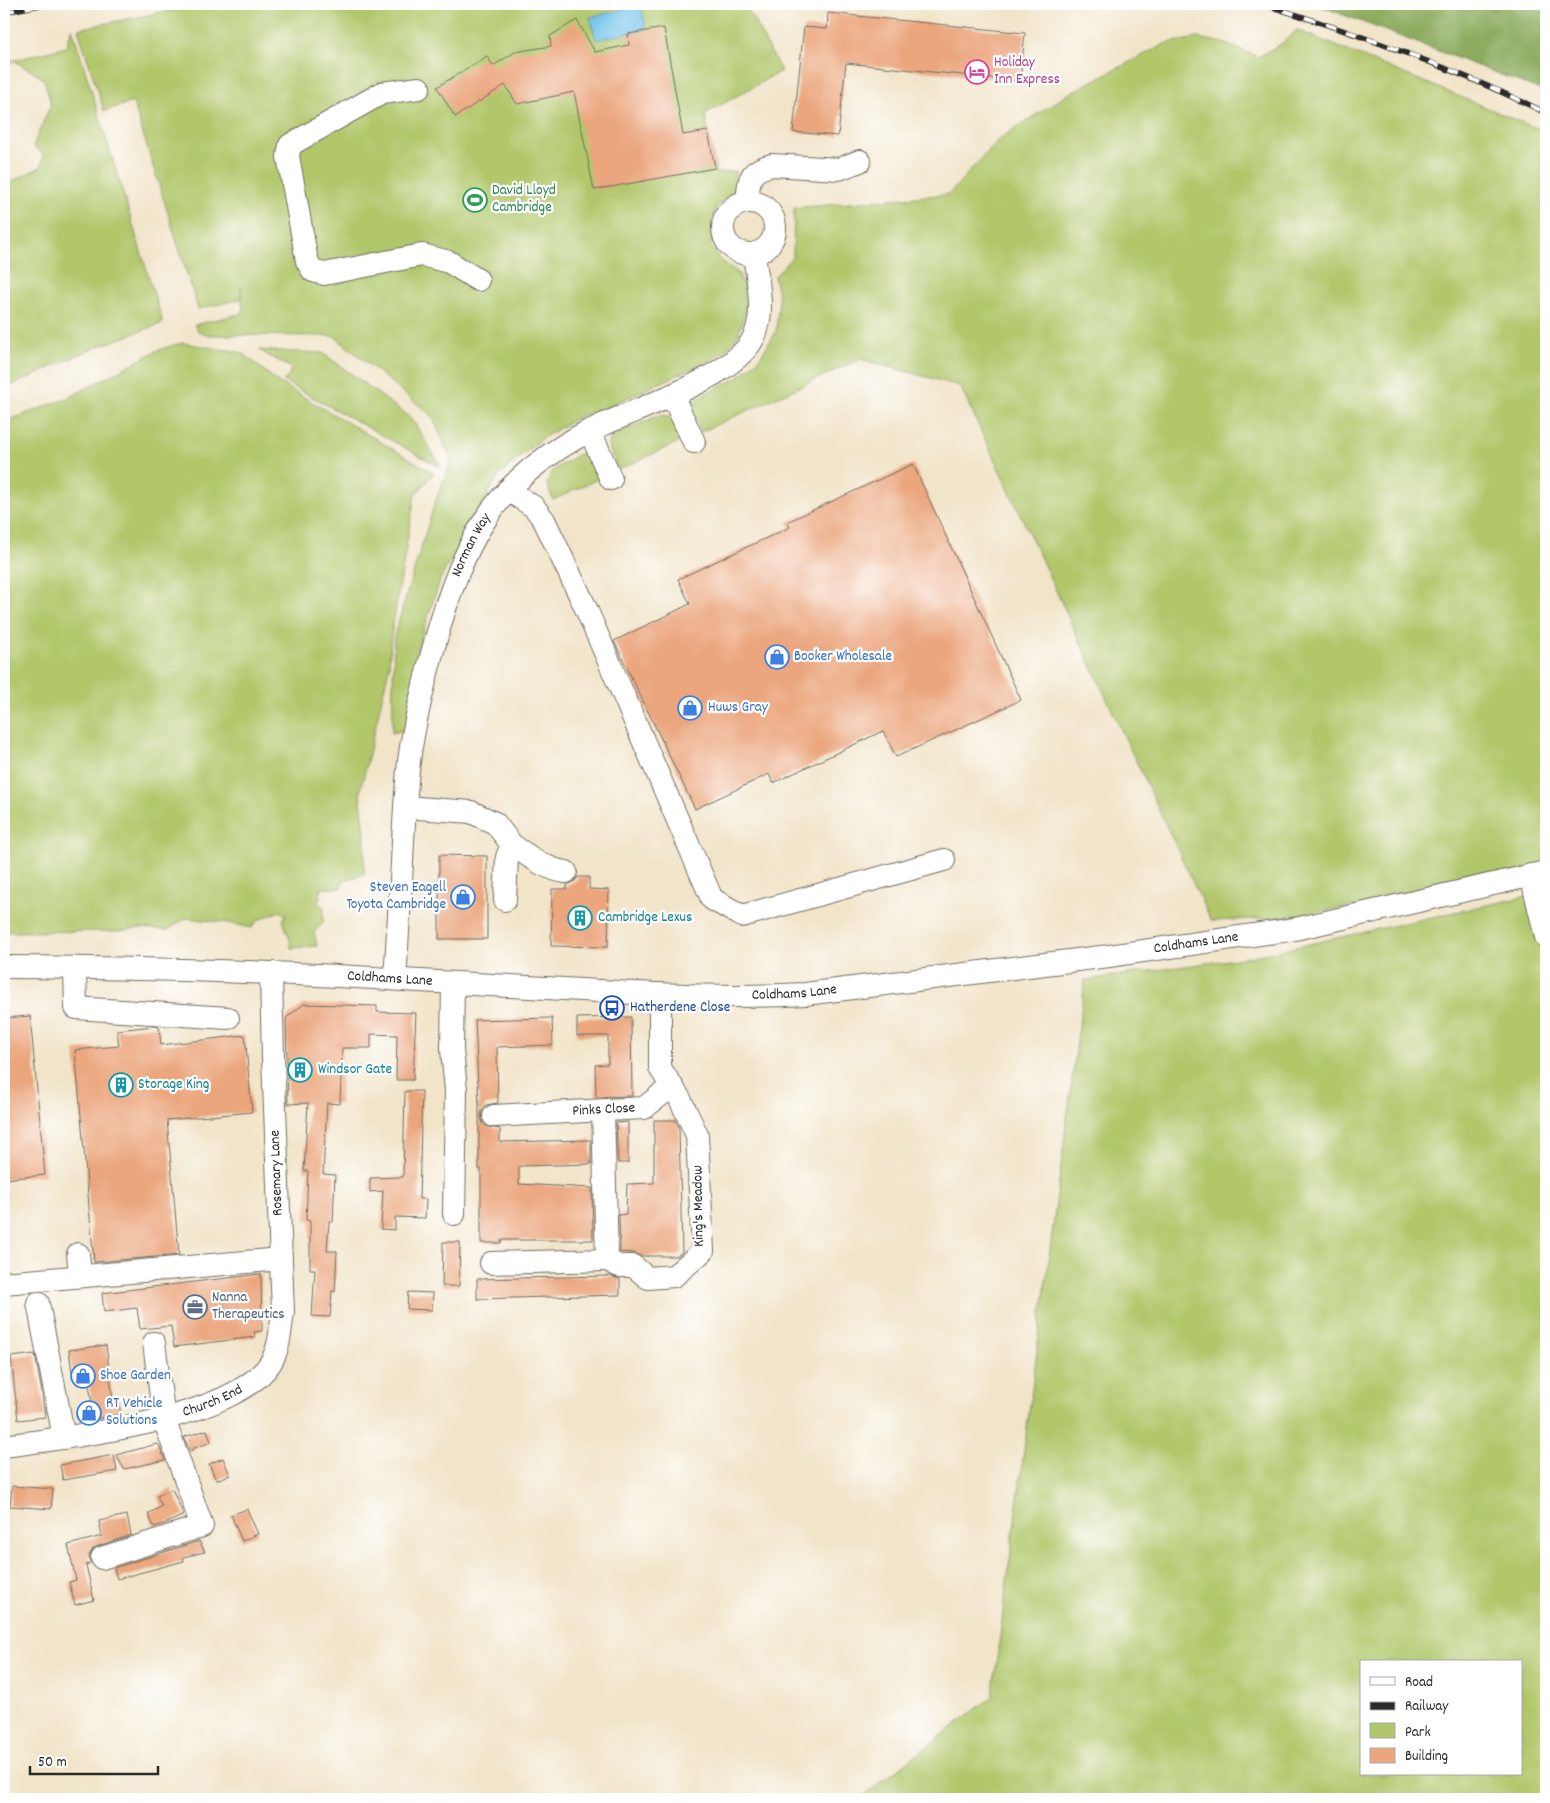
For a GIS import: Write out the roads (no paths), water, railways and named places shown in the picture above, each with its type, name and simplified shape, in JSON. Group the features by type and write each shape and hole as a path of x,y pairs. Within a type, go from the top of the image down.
{"street":[{"path":"419,88 382,93 290,145 288,156 307,261 313,271 324,274 422,255 449,262 478,280"},
{"path":"747,201 750,177 761,168 772,165 839,169 860,161"},
{"path":"747,201 756,202 767,208 772,213 776,226 774,237 768,247 754,254 745,254 733,248 723,234 724,222 730,209 747,201"},
{"name":"Norman Way","path":"395,979 410,750 420,696 441,618 463,561 493,508 528,471 552,452 590,431 672,395 729,365 743,353 754,337 760,317 760,295 754,254"},
{"path":"672,395 694,442"},
{"path":"590,431 611,479"},
{"path":"508,490 534,507 544,520 588,613 712,899 742,916 944,860"},
{"path":"405,807 471,812 495,823 512,845 544,866 566,872"},
{"path":"505,900 507,857 512,845"},
{"path":"1539,873 1546,937"},
{"name":"Coldhams Lane","path":"4,967 271,974 660,994 779,996 1109,956 1295,929 1539,873"},
{"path":"74,968 76,1008 228,1018"},
{"name":"Rosemary Lane","path":"266,1369 278,1350 283,1312 271,974"},
{"path":"454,983 452,1050 456,1090 454,1214"},
{"path":"660,994 660,1068 672,1086"},
{"name":"Pinks Close","path":"494,1116 644,1108 672,1086"},
{"name":"King's Meadow","path":"491,1263 607,1260 619,1266 633,1266 648,1278 674,1276 703,1250 698,1136 672,1086"},
{"path":"603,1111 607,1260"},
{"path":"78,1254 80,1276"},
{"path":"4,1283 281,1259"},
{"path":"38,1303 72,1436"},
{"path":"60,1339 72,1436"},
{"path":"102,1558 202,1526 164,1419 154,1343"},
{"name":"Church End","path":"4,1446 164,1419 227,1398 249,1385 266,1369"}],"water":[{"path":"641,5 646,29 596,40 590,17"}],"railway":[{"path":"4,12 45,4"},
{"path":"1263,4 1335,27 1406,53 1477,81 1546,113"}],"place":[{"name":"Holiday Inn Express","path":"977,72"},
{"name":"David Lloyd Cambridge","path":"475,200"},
{"name":"Booker Wholesale","path":"777,657"},
{"name":"Huws Gray","path":"690,708"},
{"name":"Steven Eagell Toyota Cambridge","path":"463,897"},
{"name":"Cambridge Lexus","path":"580,918"},
{"name":"Hatherdene Close","path":"612,1008"},
{"name":"Windsor Gate","path":"300,1070"},
{"name":"Storage King","path":"121,1085"},
{"name":"Nanna Therapeutics","path":"195,1307"},
{"name":"Shoe Garden","path":"83,1376"},
{"name":"RT Vehicle Solutions","path":"89,1413"}]}
